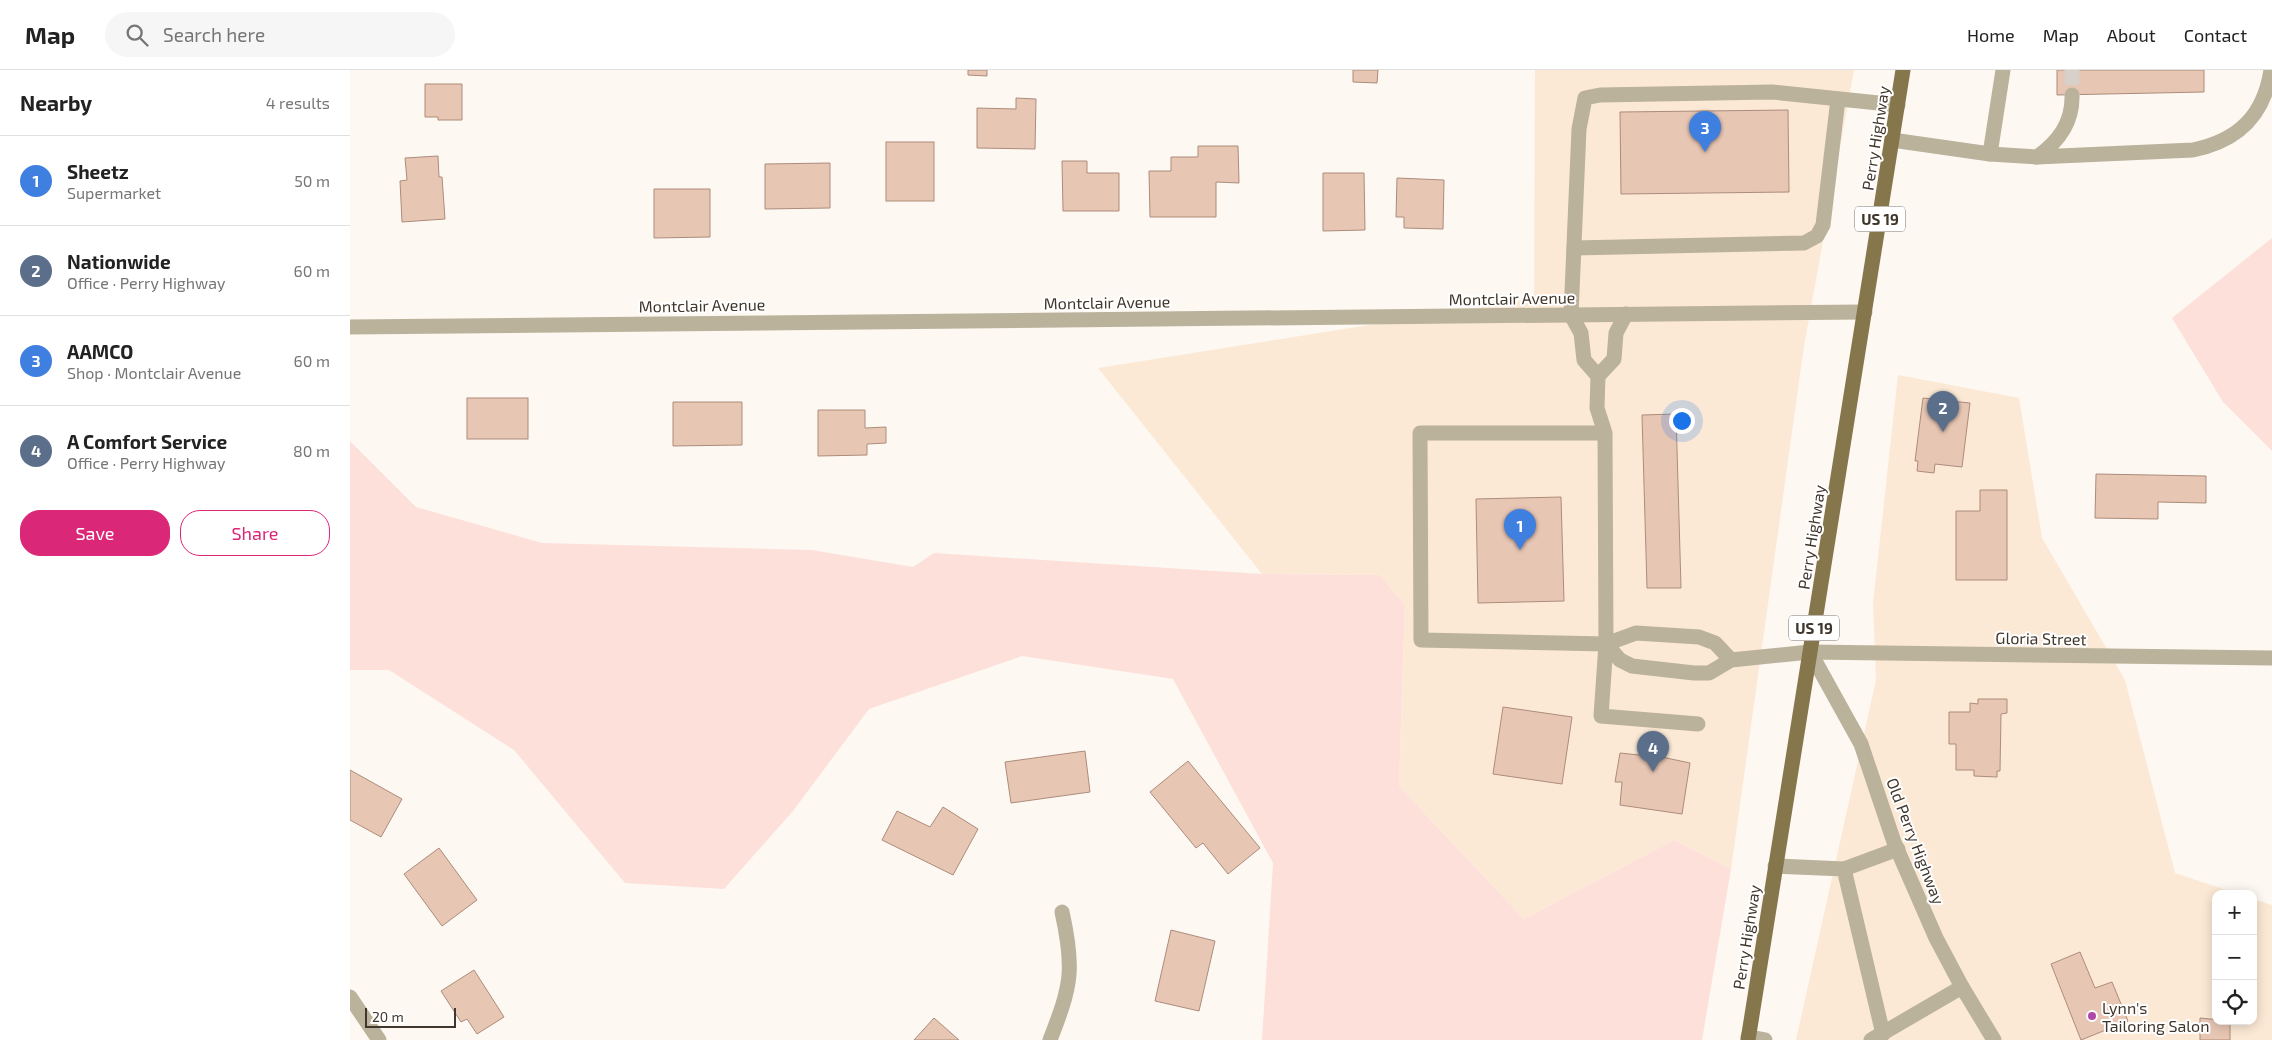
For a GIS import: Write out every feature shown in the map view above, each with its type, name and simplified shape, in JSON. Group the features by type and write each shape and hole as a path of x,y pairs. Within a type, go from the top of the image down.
{"main road":[{"name":"Perry Highway","path":"1748,1038 1903,70"}],"street":[{"path":"1990,154 2003,70"},
{"path":"1892,140 1990,154 2037,157 2193,150 2210,147 2225,140 2251,119 2262,103 2269,86 2271,70"},
{"path":"1598,376 1584,360 1581,333 1571,315 1579,129 1585,98 1600,95 1772,92 1898,105"},
{"path":"2037,157 2054,144 2066,126 2072,104 2072,95"},
{"path":"1574,248 1804,243 1818,236 1823,225 1838,99"},
{"name":"Montclair Avenue","path":"350,327 1865,312"},
{"path":"1626,314 1616,333 1614,359 1598,376 1597,408 1605,433 1606,644 1601,716 1698,724"},
{"path":"1605,433 1420,433 1421,640 1606,644 1636,632 1698,637 1714,643 1731,660 1709,673 1694,674 1632,666 1620,660 1606,644"},
{"name":"Gloria Street","path":"1731,660 1810,652 2272,658"},
{"name":"Old Perry Highway","path":"1810,652 1861,744 1898,849 1936,938 1962,987 1994,1040"},
{"path":"1775,866 1844,869 1898,849"},
{"path":"1844,869 1877,1037 1962,987"},
{"path":"1050,1040 1066,998 1070,974 1070,948 1062,912"},
{"path":"350,997 379,1040"},
{"path":"1748,1038 1765,1040"}],"shaded area":[{"path":"1535,70 1854,70 1804,346 1731,869 1674,840 1524,919 1399,786 1405,605 1380,575 1262,574 1098,368 1534,299"},
{"path":"2272,238 2272,451 2223,402 2172,318"},
{"path":"1898,375 2019,398 2042,538 2125,680 2175,873 2226,890 2212,890 2212,1025 2257,1025 2257,900 2272,905 2272,1040 1796,1040 1876,680 1873,603"},
{"path":"350,441 416,507 542,543 812,550 913,567 934,553 1262,574 1380,575 1405,605 1399,786 1524,919 1674,840 1731,869 1702,1040 1262,1040 1273,863 1173,679 1022,656 869,709 793,811 724,889 625,883 514,750 389,670 350,670"}],"building":[{"path":"968,70 987,70 987,76 968,75"},
{"path":"1353,70 1378,70 1377,83 1353,82"},
{"path":"2057,70 2204,70 2204,92 2057,95"},
{"path":"425,84 462,84 462,120 438,120 438,117 425,117"},
{"path":"1016,98 1036,99 1035,149 977,148 977,108 1016,109"},
{"path":"1788,110 1789,192 1621,194 1620,112"},
{"path":"886,142 934,142 934,201 886,201"},
{"path":"1198,146 1238,146 1239,183 1216,182 1216,217 1150,217 1149,171 1171,171 1171,157 1198,157"},
{"path":"438,156 439,177 442,177 445,219 402,222 400,181 407,180 405,158"},
{"path":"1062,161 1087,161 1087,173 1119,173 1119,211 1063,211"},
{"path":"830,163 830,208 765,209 765,164"},
{"path":"1323,173 1364,173 1365,230 1323,231"},
{"path":"1397,178 1444,180 1443,229 1404,228 1404,217 1396,217"},
{"path":"654,189 710,189 710,237 654,238"},
{"path":"467,398 528,398 528,439 467,439"},
{"path":"1923,398 1970,403 1962,467 1935,464 1934,473 1917,471 1918,461 1915,461"},
{"path":"673,402 742,402 742,445 673,446"},
{"path":"818,410 865,410 865,428 886,427 886,443 867,444 867,455 818,456"},
{"path":"1676,414 1681,588 1647,588 1642,415"},
{"path":"2096,474 2206,476 2206,503 2158,502 2158,519 2095,518"},
{"path":"1980,490 2007,490 2007,580 1956,580 1956,511 1980,511"},
{"path":"1561,497 1564,601 1478,603 1476,499"},
{"path":"1978,699 2007,699 2007,713 2001,714 2000,771 1997,771 1997,777 1974,776 1974,770 1956,770 1956,744 1949,744 1949,712 1970,712 1970,703 1978,704"},
{"path":"1503,707 1572,717 1562,784 1493,774"},
{"path":"1651,742 1658,743 1657,756 1690,763 1682,814 1620,805 1622,782 1615,782 1620,753 1639,755 1650,748"},
{"path":"1085,751 1090,792 1011,803 1005,762"},
{"path":"1188,761 1260,848 1228,874 1203,843 1196,848 1150,792"},
{"path":"350,770 402,799 381,837 350,820"},
{"path":"943,807 978,829 953,875 882,840 897,811 930,827"},
{"path":"439,848 477,900 442,926 404,874"},
{"path":"1171,930 1215,941 1199,1011 1155,1001"},
{"path":"2080,952 2095,988 2112,982 2128,1021 2081,1040 2051,964"},
{"path":"474,970 504,1017 477,1034 467,1019 461,1022 441,991"},
{"path":"934,1018 959,1040 914,1040"},
{"path":"2200,1018 2212,1019 2212,1025 2230,1025 2230,1040 2200,1040"}],"tunnel":[{"path":"2072,70 2072,95"}],"place":[{"name":"AAMCO","path":"1705,152"},
{"name":"Nationwide","path":"1943,432"},
{"name":"Sheetz","path":"1520,550"},
{"name":"A Comfort Service","path":"1653,772"},
{"name":"Lynn's Tailoring Salon","path":"2092,1016"}]}
